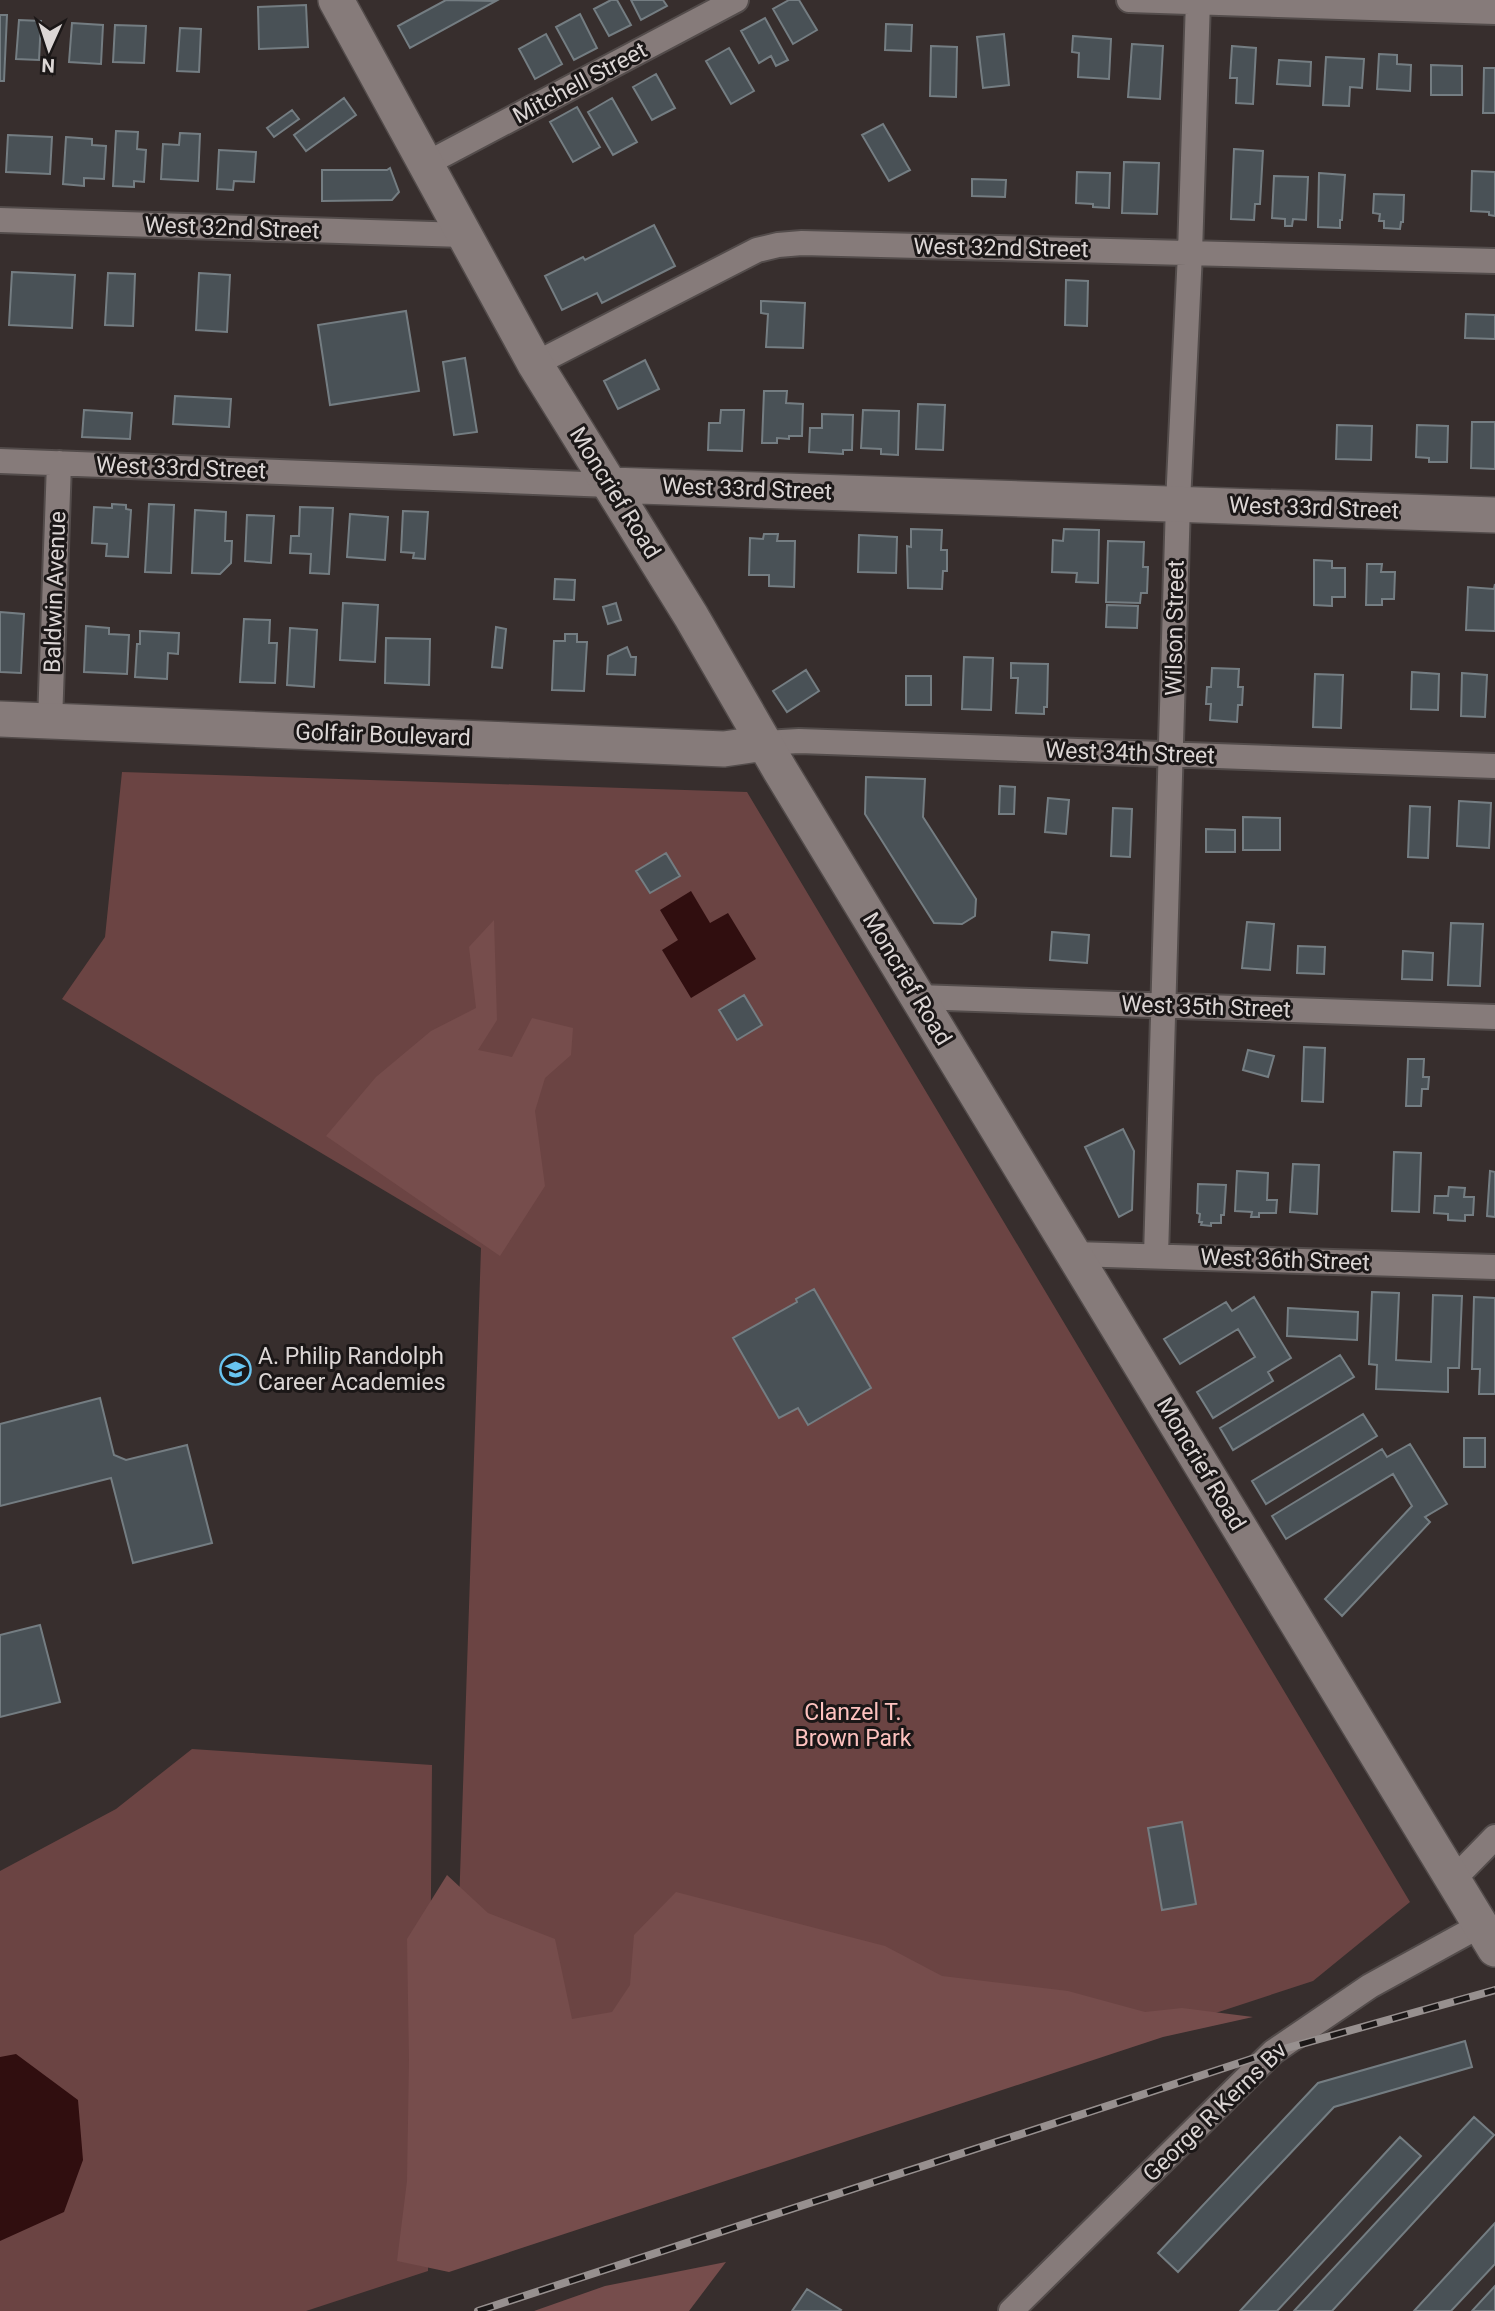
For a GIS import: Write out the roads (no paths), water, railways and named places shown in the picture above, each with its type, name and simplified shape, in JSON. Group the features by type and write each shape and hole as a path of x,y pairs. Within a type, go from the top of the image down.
{"main road":[{"name":"Moncrief Road","path":"337,0 535,364 691,616 918,997 1488,1937"},
{"name":"West 33rd Street","path":"610,485 1178,502 1495,515"},
{"name":"Golfair Boulevard","path":"0,719 724,749 765,743"}],"street":[{"name":"Mitchell Street","path":"425,165 736,0"},
{"path":"1129,0 1495,12"},
{"name":"Wilson Street","path":"1156,1256 1178,502 1198,1"},
{"name":"West 32nd Street","path":"0,220 463,235"},
{"name":"West 32nd Street","path":"535,364 757,250 778,245 802,243 1495,261"},
{"name":"West 33rd Street","path":"0,461 610,485"},
{"name":"Baldwin Avenue","path":"50,722 59,463"},
{"name":"West 34th Street","path":"765,743 799,741 1495,766"},
{"name":"West 35th Street","path":"918,997 1495,1017"},
{"name":"West 36th Street","path":"1074,1254 1495,1267"},
{"path":"1452,1881 1495,1837"},
{"name":"George R Kerns Bv","path":"1011,2311 1273,2052 1370,1986 1488,1937"}],"railway":[{"path":"478,2311 1273,2052 1495,1990"}],"place":[{"name":"A. Philip Randolph Career Academies","path":"235,1369"}],"park label":[{"name":"Clanzel T. Brown Park","path":"853,1725"}]}
